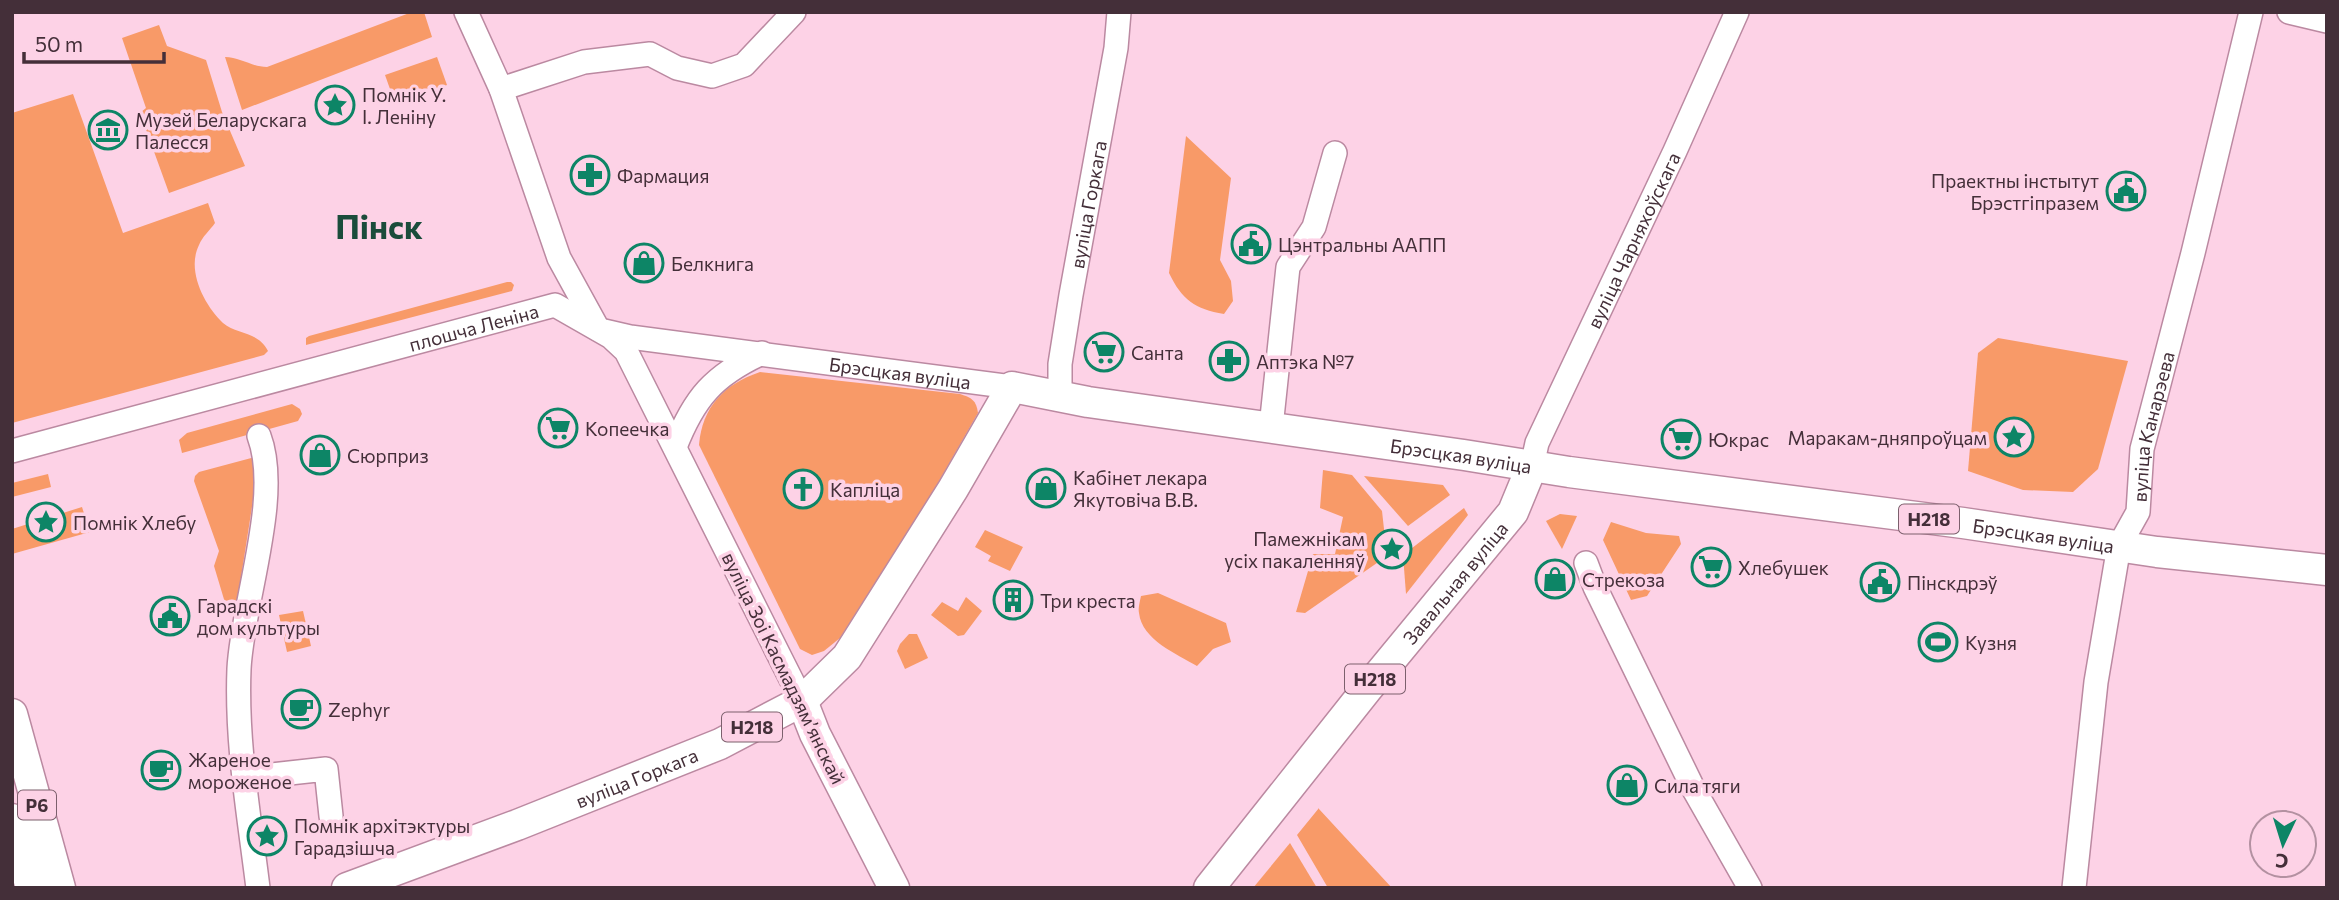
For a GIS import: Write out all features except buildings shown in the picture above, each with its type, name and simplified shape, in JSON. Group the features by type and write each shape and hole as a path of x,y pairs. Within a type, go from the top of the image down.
{"main road":[{"name":"Брэсцкая вуліца","path":"1012,387 1060,398 1532,466 1963,523 2185,556 2327,570"},
{"name":"вуліца Горкага","path":"347,888 517,825 720,744 802,701 847,657 953,489 1012,387"},
{"name":"Завальная вуліца","path":"1209,888 1367,689 1514,512 1532,466"},
{"name":"вуліца Зоі Касмадзямʼянскай","path":"802,701 814,734 894,888"},
{"name":"Р6","path":"13,719 60,888"},
{"name":"Р6","path":"12,819 31,888"}],"street":[{"path":"466,12 500,89 559,258 598,329"},
{"path":"500,89 584,62 650,54 677,68 712,76 744,65 794,12"},
{"name":"вуліца Горкага","path":"1060,398 1060,364 1070,295 1116,48 1119,12"},
{"name":"вуліца Чарняхоўскага","path":"1532,466 1537,443 1737,12"},
{"name":"вуліца Канарэева","path":"2074,888 2096,682 2119,546 2137,512 2142,449 2251,12"},
{"path":"2289,12 2327,21"},
{"path":"1271,427 1288,267 1314,227 1335,153"},
{"name":"плошча Леніна","path":"12,451 555,306 598,329"},
{"name":"Брэсцкая вуліца","path":"598,329 630,337 762,352 1012,387"},
{"name":"вуліца Зоі Касмадзямʼянскай","path":"598,329 626,351 802,701"},
{"path":"675,447 685,421 701,394 735,365 762,352"},
{"path":"258,888 239,738 239,667 265,503 265,453 259,436"},
{"path":"1586,563 1595,587 1693,788 1751,888"},
{"path":"244,778 326,769 331,816"}],"shaded area":[{"path":"412,12 424,12 432,37 242,110 225,57 267,67"},
{"path":"159,25 167,46 206,60 222,112 245,166 169,193 140,113 146,108 122,38"},
{"path":"437,57 447,85 395,103 385,75"},
{"path":"73,94 123,233 208,203 215,223 202,239 196,255 199,287 223,323 259,340 268,351 264,355 12,423 12,113"},
{"path":"1186,136 1231,178 1220,260 1231,281 1233,301 1224,314 1190,302 1169,273"},
{"path":"507,282 514,285 512,291 306,345 306,338 309,336"},
{"path":"1998,338 2128,361 2098,469 2073,492 2023,490 1968,471 1978,353"},
{"path":"760,372 960,394 973,400 978,413 930,497 840,638 824,651 812,655 800,649 699,445 705,419 717,399 736,383"},
{"path":"292,404 300,409 302,414 298,421 182,453 179,440 187,433"},
{"path":"255,457 259,462 237,603 233,608 226,606 214,566 219,551 194,481 199,472"},
{"path":"1323,470 1352,475 1382,511 1387,556 1305,613 1296,612 1313,554 1335,554 1343,517 1320,508"},
{"path":"48,474 51,487 12,497 12,483"},
{"path":"1364,476 1443,485 1450,495 1408,526"},
{"path":"82,507 90,532 12,554 12,529"},
{"path":"1464,508 1468,515 1406,594 1403,555"},
{"path":"1560,514 1577,516 1562,549 1546,521"},
{"path":"1611,522 1646,533 1679,536 1681,544 1647,596 1631,600 1603,540"},
{"path":"985,530 1023,547 1010,571 988,561 991,556 975,547"},
{"path":"1158,593 1226,623 1231,642 1213,649 1197,666 1162,645 1147,631 1139,611 1141,596"},
{"path":"966,597 982,611 964,635 958,636 931,615 942,602 958,611"},
{"path":"303,611 311,646 287,652 279,615"},
{"path":"909,634 917,634 928,658 905,669 897,651"},
{"path":"1319,808 1392,888 1328,888 1297,835"},
{"path":"1290,843 1317,888 1253,888"}],"place":[{"name":"Помнік У. І. Леніну","path":"335,105"},
{"name":"Музей Беларускага Палесся","path":"108,130"},
{"name":"Фармация","path":"590,175"},
{"name":"Праектны інстытут Брэстгіпразем","path":"2126,191"},
{"name":"Цэнтральны ААПП","path":"1251,244"},
{"name":"Белкнига","path":"644,263"},
{"name":"Санта","path":"1104,352"},
{"name":"Аптэка №7","path":"1229,361"},
{"name":"Копеечка","path":"558,428"},
{"name":"Маракам-дняпроўцам","path":"2014,437"},
{"name":"Юкрас","path":"1681,439"},
{"name":"Сюрприз","path":"320,455"},
{"name":"Кабінет лекара Якутовіча В.В.","path":"1046,488"},
{"name":"Капліца","path":"803,489"},
{"name":"Помнік Хлебу","path":"46,522"},
{"name":"Памежнікам усіх пакаленняў","path":"1392,549"},
{"name":"Хлебушек","path":"1711,567"},
{"name":"Стрекоза","path":"1555,579"},
{"name":"Пінскдрэў","path":"1880,582"},
{"name":"Три креста","path":"1013,600"},
{"name":"Гарадскі дом культуры","path":"170,616"},
{"name":"Кузня","path":"1938,642"},
{"name":"Zephyr","path":"301,709"},
{"name":"Жареное мороженое","path":"161,770"},
{"name":"Сила тяги","path":"1627,785"},
{"name":"Помнік архітэктуры Гарадзішча","path":"267,836"}],"district":[{"name":"Пінск","path":"379,225"}]}
